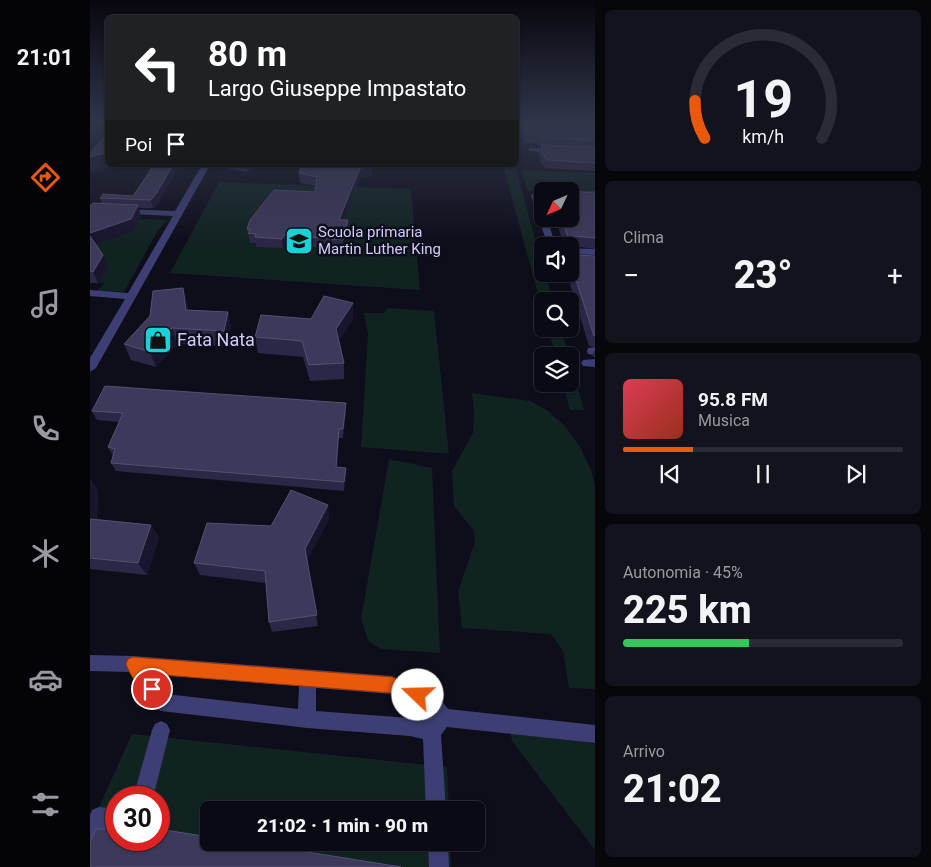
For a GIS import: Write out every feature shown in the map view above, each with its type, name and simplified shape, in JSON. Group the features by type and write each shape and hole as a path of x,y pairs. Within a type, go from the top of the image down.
{"street":[{"path":"90,368 205,167"},
{"path":"90,210 177,214"},
{"path":"579,251 595,252"},
{"path":"579,260 595,261"},
{"path":"90,293 131,296"},
{"path":"90,301 108,302"},
{"path":"90,664 133,664 392,685 430,700 438,725 436,801"},
{"path":"133,664 161,702 306,719 410,728 438,725 595,734"},
{"path":"306,719 308,678"},
{"path":"146,786 161,730"},
{"path":"90,840 99,817 105,818"},
{"path":"438,851 439,867"}],"green space":[{"path":"504,167 516,167 535,237 534,279"},
{"path":"521,170 595,173 595,195 579,194 579,182 534,182 534,191 528,191"},
{"name":"Scuola primaria Martin Luther King","path":"219,182 411,189 420,290 170,273"},
{"path":"90,217 167,220 157,232 124,292 97,291 105,283 90,282"},
{"path":"535,282 547,282 550,292 537,292"},
{"path":"387,308 434,311 449,454 361,447 368,334 364,313 384,313"},
{"path":"550,337 563,337 566,347 553,347"},
{"path":"565,392 579,392 584,410 570,410"},
{"path":"472,393 530,401 547,410 565,426 580,447 591,470 595,485 595,689 569,688 563,651 551,634 462,628 458,591 475,542 474,531 454,506 452,471 473,433 474,412"},
{"path":"389,459 432,468 440,653 382,649 369,642 361,619"},
{"path":"510,729 595,744 595,850 512,741"},
{"path":"132,734 447,767 449,801 200,801 200,851 450,851 451,867 90,867 90,827 105,794 105,851 170,851 170,786 109,786"}],"building":[{"path":"153,167 172,167 151,200 100,198 103,194 133,196"},
{"path":"301,167 372,167 360,168 339,220 348,220 343,240 284,235 282,239 255,237 256,234 248,233 250,230 247,229 250,220 274,190 315,192 317,177 299,173"},
{"path":"579,192 595,192 595,238 568,237 565,228 579,228"},
{"path":"93,203 138,205 131,219 90,233 90,206"},
{"path":"90,236 103,255 93,272 90,271"},
{"path":"579,255 595,256 594,336 577,282 579,282"},
{"path":"183,288 186,310 228,312 224,331 172,328 150,352 124,344 150,316 153,291"},
{"path":"324,296 353,303 336,329 344,363 309,365 302,341 255,337 261,315 311,319"},
{"path":"105,386 346,403 343,429 339,429 336,467 346,468 344,482 111,463 115,449 108,447 123,413 92,411"},
{"path":"291,490 328,505 305,549 317,615 269,622 265,571 194,563 207,523 271,526"},
{"path":"90,519 151,525 138,563 90,558"},
{"path":"96,829 105,829 105,851 170,851 170,831 200,836 200,851 301,851 401,867 90,867 90,842"}],"place":[{"name":"Scuola primaria Martin Luther King","path":"299,241"},
{"name":"Fata Nata","path":"158,340"}],"route":[{"path":"152,689 133,664 392,685 418,695"}]}
